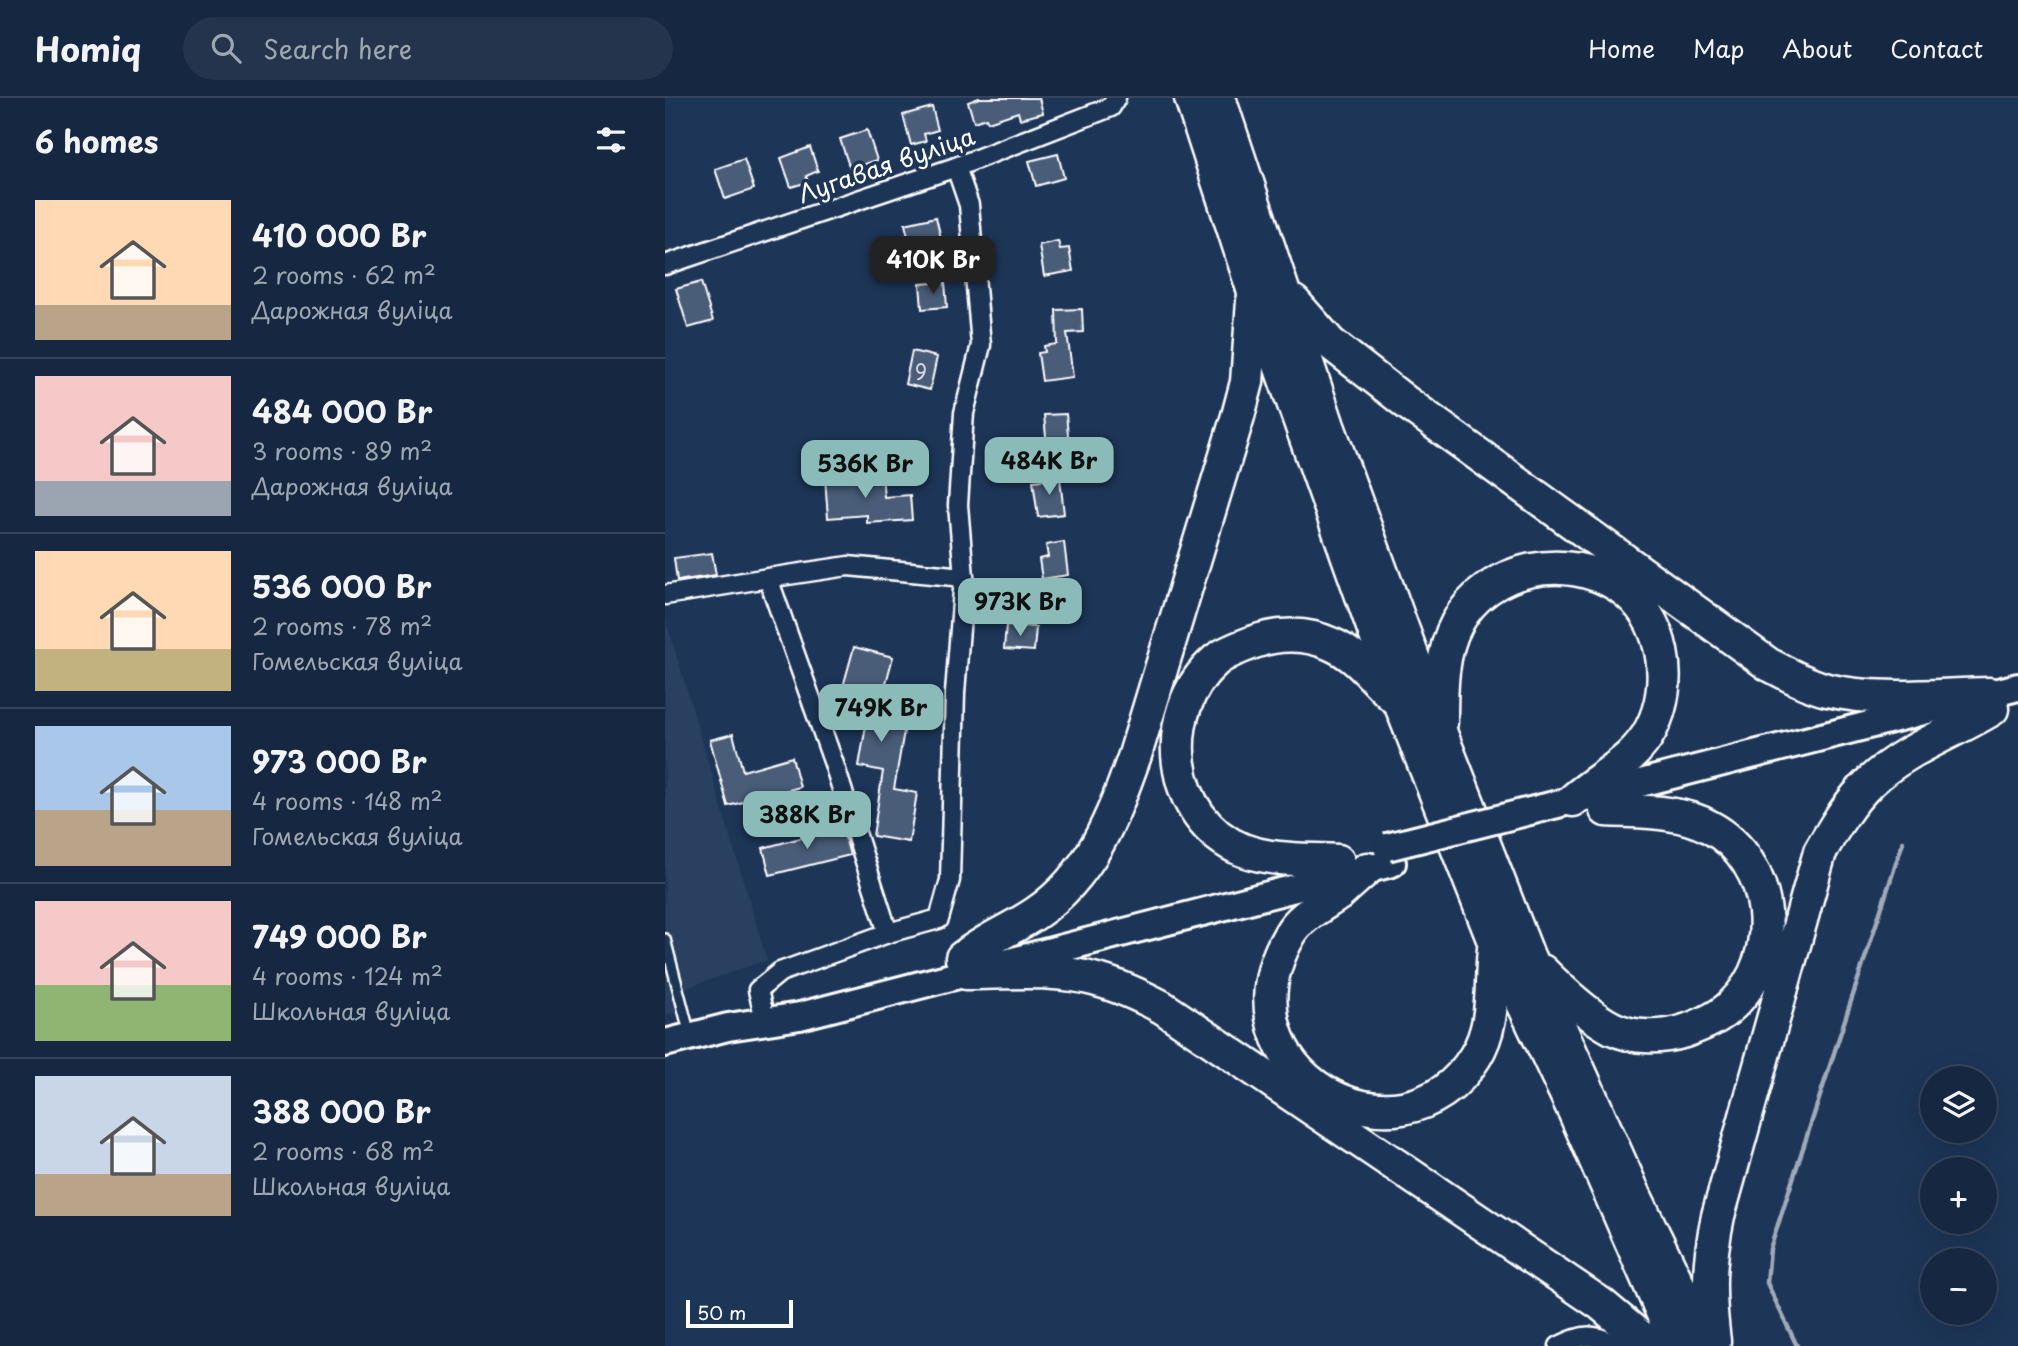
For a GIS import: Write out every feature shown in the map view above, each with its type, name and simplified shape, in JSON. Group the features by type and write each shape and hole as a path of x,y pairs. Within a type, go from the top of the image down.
{"highway":[{"path":"1191,98 1268,289 1328,426 1441,733 1528,956 1636,1198 1708,1346"},
{"path":"1219,98 1268,289 1400,703 1495,944 1575,1113 1677,1346"},
{"path":"1268,289 1302,314 1330,344 1407,403 1768,664 1826,690 1886,697 2004,698"},
{"path":"964,965 982,942 1038,911 1067,887 1088,863 1115,810 1135,755 1238,416 1247,382 1249,327 1268,289"},
{"path":"1441,733 1441,691 1447,649 1457,623 1472,602 1491,585 1514,574 1550,566 1584,570 1620,587 1645,612 1659,640 1664,672 1662,701 1650,731 1630,757 1593,782 1573,800"},
{"path":"1371,860 1269,856 1246,851 1220,838 1194,810 1181,782 1177,751 1182,711 1196,683 1217,660 1266,637 1297,635 1331,643 1357,659 1375,681 1400,703"},
{"path":"1715,1346 1709,1305 1709,1269 1715,1229 1821,852 1843,813 1873,779 1913,752 1962,727 2004,698"},
{"path":"1528,956 1563,993 1613,1028 1643,1036 1672,1035 1705,1024 1731,1006 1748,986 1759,961 1766,933 1766,909 1761,887 1750,865 1733,844 1710,827 1676,816 1606,810"},
{"path":"1371,860 1339,893 1312,911 1292,931 1279,956 1271,991 1273,1025 1286,1058 1311,1084 1342,1102 1371,1109 1399,1107 1428,1100 1456,1082 1476,1056 1489,1024 1493,999 1492,967 1495,944"},
{"path":"964,965 1095,979 1129,990 1163,1007 1601,1304 1651,1346"}],"main road":[{"path":"1545,816 1573,800 2004,698"},
{"path":"728,1027 763,1010 964,965 1545,816 1606,810 2004,698"},
{"path":"665,1043 728,1027 800,1016 964,965"}],"street":[{"name":"Лугавая вуліца","path":"665,265 956,167 1111,107 1116,98"},
{"path":"763,1010 758,990 780,972 887,933 939,919 950,880 954,693 964,578 958,505 964,413 981,345 969,205 956,167"},
{"path":"665,594 848,566 964,578"},
{"path":"768,578 834,764 887,933"},
{"path":"1583,1339 1602,1320 1601,1304"},
{"path":"1559,1346 1583,1339 1623,1346"}],"lane":[{"path":"665,939 691,1036"}],"shaded area":[{"path":"665,617 767,960 675,992 680,1011 665,1015"}],"building":[{"path":"979,98 1039,98 1043,113 1020,119 1018,112 988,122 986,118 974,122 968,102"},
{"path":"932,107 938,130 924,134 926,141 911,145 903,115"},
{"path":"867,130 877,160 850,169 840,139"},
{"path":"810,147 818,171 806,176 808,182 791,187 781,158"},
{"path":"1058,154 1064,178 1036,186 1029,161"},
{"path":"744,159 754,189 725,199 715,169"},
{"path":"936,217 944,251 913,258 905,224"},
{"path":"1058,241 1060,249 1069,248 1073,271 1044,276 1039,245"},
{"path":"701,282 713,321 688,328 676,289"},
{"path":"945,282 947,307 922,309 920,284"},
{"path":"1082,309 1083,332 1067,333 1073,377 1042,381 1038,353 1045,352 1044,346 1057,344 1056,310"},
{"path":"912,351 937,357 930,390 905,384"},
{"path":"1066,414 1069,446 1047,448 1044,415"},
{"path":"882,474 884,497 910,495 912,520 867,523 867,515 828,518 825,478"},
{"path":"1060,478 1064,514 1038,517 1033,481"},
{"path":"1064,542 1068,575 1042,579 1039,559 1048,557 1046,545"},
{"path":"712,553 716,575 677,581 674,558"},
{"path":"1006,625 1036,627 1034,651 1004,649"},
{"path":"854,647 893,657 876,720 905,725 894,789 917,793 909,842 873,836 883,771 859,766 870,702 841,694"},
{"path":"733,734 743,771 792,757 800,787 728,806 710,740"},
{"path":"842,827 850,855 770,875 763,848"}],"waterway":[{"path":"1797,1346 1767,1283 1770,1249 1903,842"}]}
